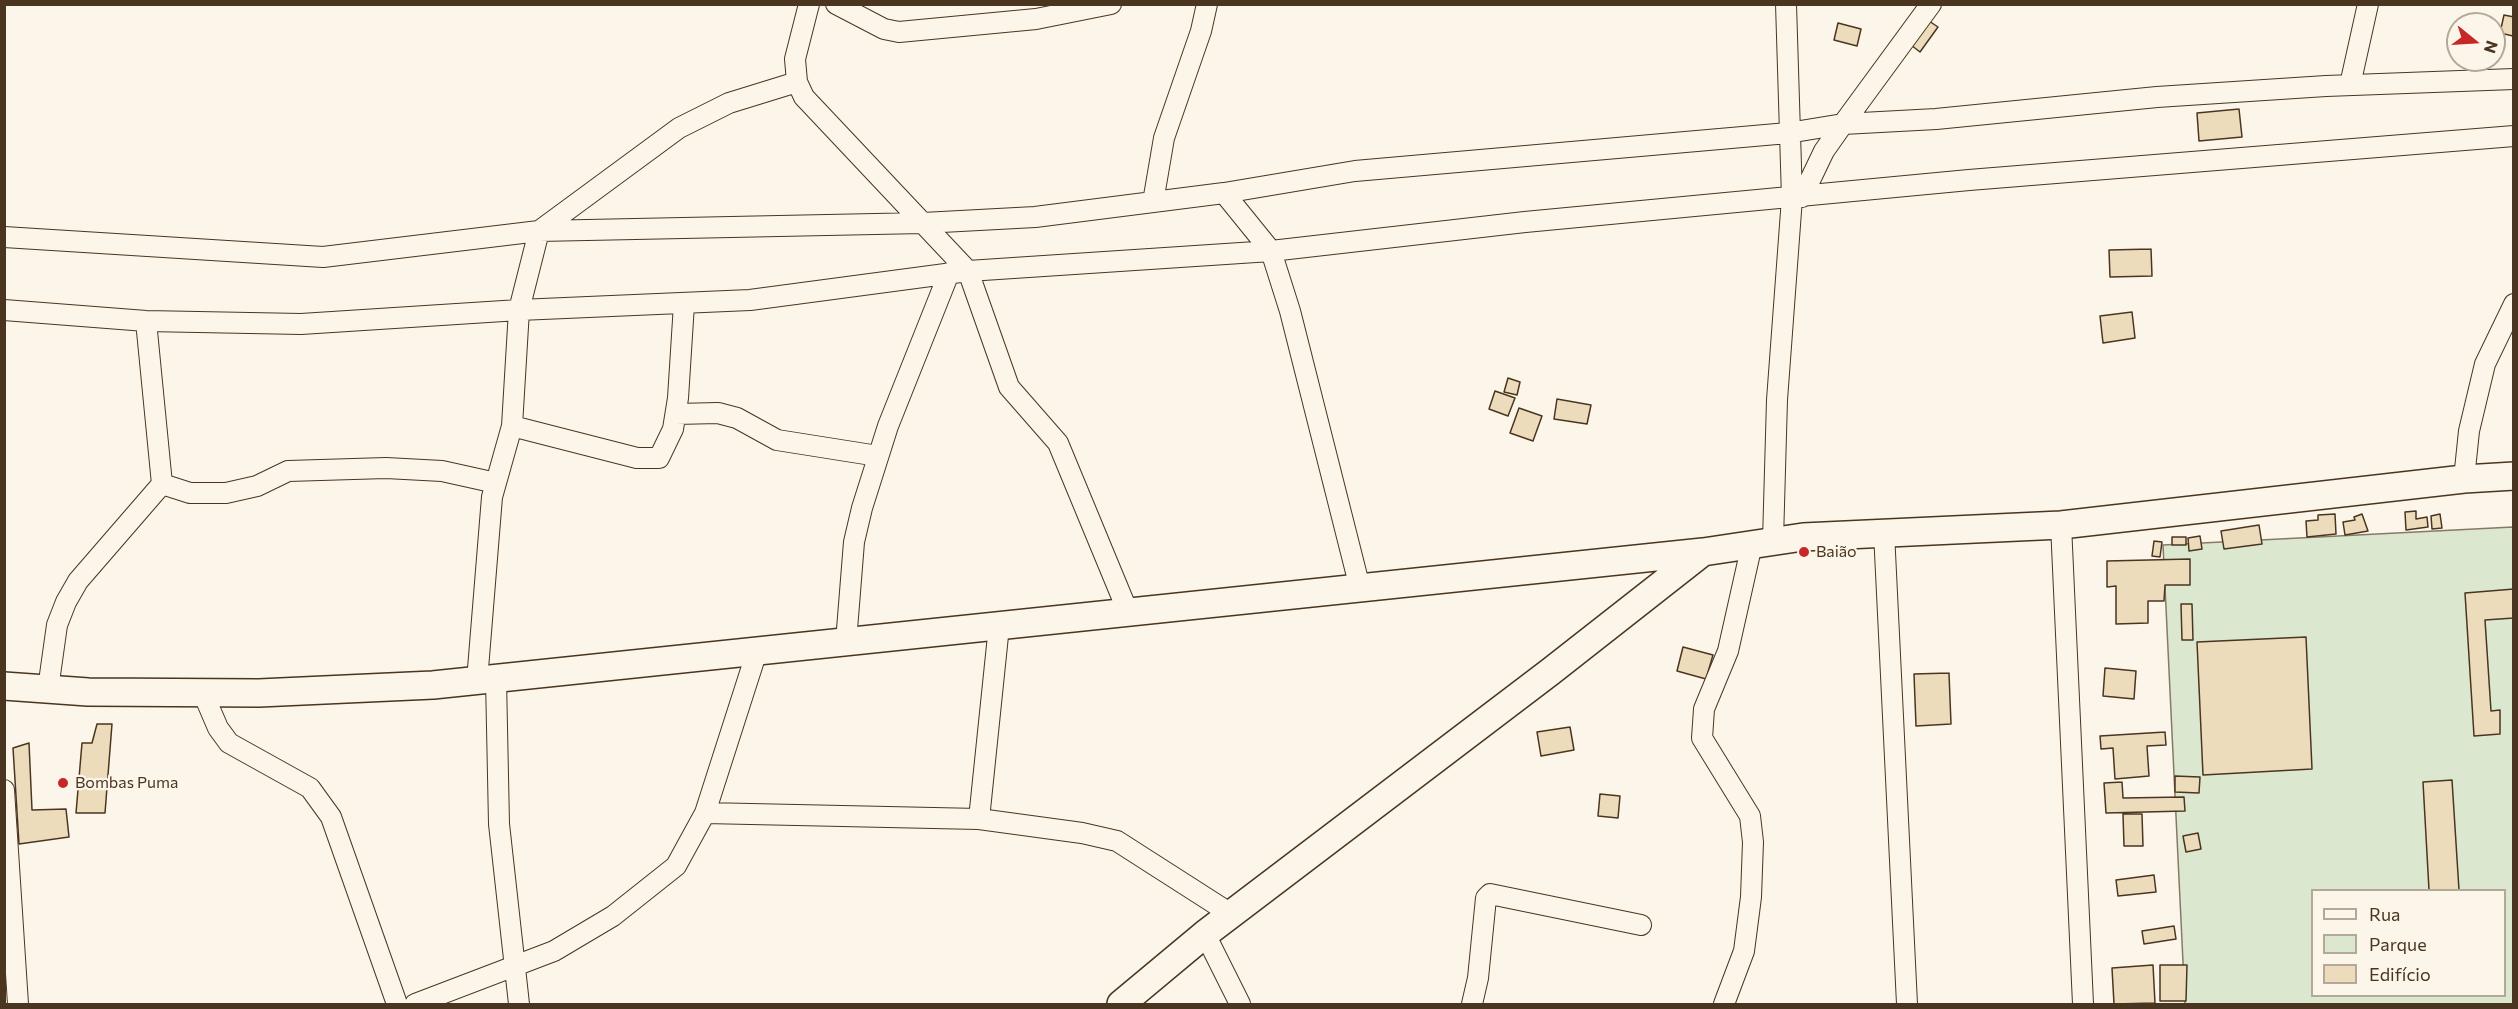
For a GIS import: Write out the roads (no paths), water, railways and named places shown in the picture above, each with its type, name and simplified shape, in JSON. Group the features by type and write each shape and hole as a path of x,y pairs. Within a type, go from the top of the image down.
{"main road":[{"path":"4,686 88,692 259,693 486,680 1703,552 1763,542 1884,532 2061,525 2464,479 2514,476"},
{"path":"1121,1005 1205,934 1703,552"}],"street":[{"path":"809,4 795,59 797,82 804,97 923,223 959,272 1009,387 1058,443 1128,612"},
{"path":"836,4 884,30 899,32 1036,19 1111,4"},
{"path":"1153,202 1164,138 1201,31 1207,4"},
{"path":"1724,1005 1744,951 1751,897 1753,842 1750,816 1702,738 1704,709 1728,651 1763,542 1797,198 1788,133 1786,4"},
{"path":"1797,198 1824,151 1931,4"},
{"path":"2350,85 2368,4"},
{"path":"4,237 323,257 539,231 923,223 1035,218 1224,193 1355,171 1788,133 1843,124 1946,118 2157,97 2350,85 2514,79"},
{"path":"519,1005 513,967 486,680 492,497 512,426 519,310 539,231 679,128 729,103 797,82"},
{"path":"4,310 146,321 301,324 519,310 750,300 959,272 1271,251 1525,222 2146,164 2514,136"},
{"path":"1224,193 1271,251 1290,310 1360,588"},
{"path":"846,642 854,542 879,456 959,272"},
{"path":"512,426 637,458 659,458 673,429 676,414 684,304"},
{"path":"2464,479 2469,431 2486,364 2514,304"},
{"path":"48,689 57,625 66,602 78,581 162,484 146,321"},
{"path":"676,414 718,413 737,418 777,440 879,456"},
{"path":"162,484 190,493 226,493 257,486 288,471 386,468 442,471 496,483"},
{"path":"2061,525 2083,1005"},
{"path":"1884,532 1906,1005"},
{"path":"979,819 999,626"},
{"path":"415,1005 554,951 613,916 676,866 705,813 757,651"},
{"path":"202,693 218,728 229,743 310,788 331,817 397,1005"},
{"path":"4,790 18,1005"},
{"path":"705,813 979,819 1082,833 1117,841 1231,914"},
{"path":"1472,1005 1478,978 1486,898 1490,894 1641,925"},
{"path":"1205,934 1240,1005"}],"place":[{"name":"Baião","path":"1804,552"},
{"name":"Bombas Puma","path":"63,783"}]}
